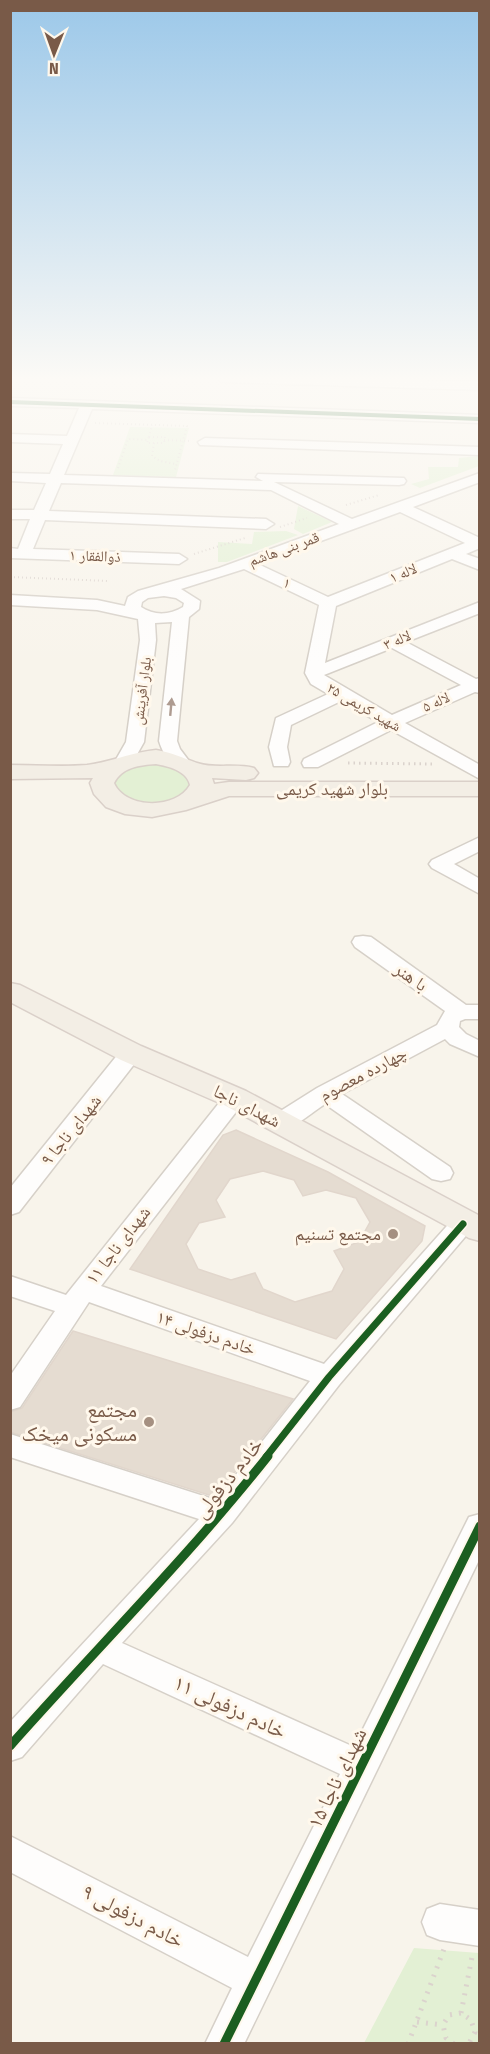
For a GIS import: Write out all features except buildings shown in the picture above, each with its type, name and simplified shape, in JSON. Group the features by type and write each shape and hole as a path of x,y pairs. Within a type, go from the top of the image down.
{"main road":[{"name":"بلوار شهید کریمی","path":"479,773 252,781 215,791 175,806 145,809 118,803 109,797 112,774 143,758 156,757 252,781 480,789"},
{"path":"187,801 196,794 201,786 200,778 188,766"},
{"path":"10,772 48,781"},
{"path":"10,790 48,781 112,774"},
{"name":"شهدای ناجا","path":"12,993 131,1053 235,1098 472,1227"}],"street":[{"path":"17,554 40,515 58,474"},
{"path":"224,484 225,476 235,474"},
{"path":"390,474 399,481"},
{"path":"10,477 274,486 351,524"},
{"name":"قمر بنی هاشم","path":"150,593 245,564 480,477"},
{"path":"400,506 479,544"},
{"path":"10,514 271,526"},
{"name":"لاله ۱","path":"328,603 479,544"},
{"name":"ذوالفقار ۱","path":"17,554 179,559"},
{"path":"452,554 480,565"},
{"name":"۱","path":"245,564 328,603"},
{"path":"10,600 67,602 113,607 164,618 187,610 225,571"},
{"path":"67,602 150,593 182,594 188,597 187,610"},
{"name":"بلوار آفرینش","path":"112,774 135,742 148,639 144,615 136,612 133,604 138,597 150,593"},
{"name":"شهید کریمی ۲۵","path":"328,603 314,674 317,680 479,773"},
{"name":"لاله ۳","path":"314,674 480,607"},
{"name":"بلوار آفرینش","path":"187,610 168,741 171,750 188,766"},
{"path":"393,642 478,685"},
{"name":"لاله ۵","path":"311,763 392,722 478,685"},
{"path":"281,762 278,747 282,722 342,694"},
{"path":"480,843 440,864 480,888"},
{"name":"با هنر","path":"363,942 462,1017 458,1039 479,1050"},
{"name":"چهارده معصوم","path":"279,1123 325,1093 462,1017"},
{"name":"شهدای ناجا ۹","path":"10,1206 131,1053"},
{"path":"325,1093 441,1173"},
{"name":"شهدای ناجا ۱۱","path":"10,1399 77,1298 235,1098"},
{"name":"خادم دزفولی","path":"10,1746 98,1647 222,1514 330,1377 472,1227"},
{"name":"خادم دزفولی ۱۴","path":"10,1286 77,1298 330,1377"},
{"path":"10,1444 222,1514"},
{"name":"شهدای ناجا ۱۵","path":"224,2043 480,1526"},
{"name":"خادم دزفولی ۱۱","path":"98,1647 361,1767"},
{"name":"خادم دزفولی ۹","path":"10,1853 255,1980"}],"path":[{"path":"114,480 116,474"},
{"path":"171,482 173,474"},
{"path":"271,526 398,489 399,481"},
{"path":"179,559 255,535"},
{"path":"10,578 109,581"},
{"path":"408,2043 445,1946 466,1940 461,2013"},
{"path":"454,2043 446,2038 443,2025 449,2015 461,2013 471,2020 477,2032 469,2043 464,2043"},
{"path":"417,2022 443,2025"}],"green space":[{"path":"113,474 177,474 176,477"},
{"path":"429,474 458,474 420,488 411,484 429,479"},
{"path":"298,506 332,522 303,534 294,529"},
{"path":"286,531 298,535 227,562 218,562 218,542 252,544 254,532"},
{"path":"161,763 182,770 190,781 186,791 179,798 170,802 148,803 119,795 113,781 122,771 134,766"},
{"path":"414,1948 479,1953 479,2043 364,2043"}],"cycle path":[{"path":"10,1746 98,1647 222,1514 329,1377 463,1224"},
{"path":"224,2044 480,1526"}],"place":[{"name":"مجتمع تسنیم","path":"393,1234"},
{"name":"مجتمع مسکونی میخک","path":"149,1422"}]}
